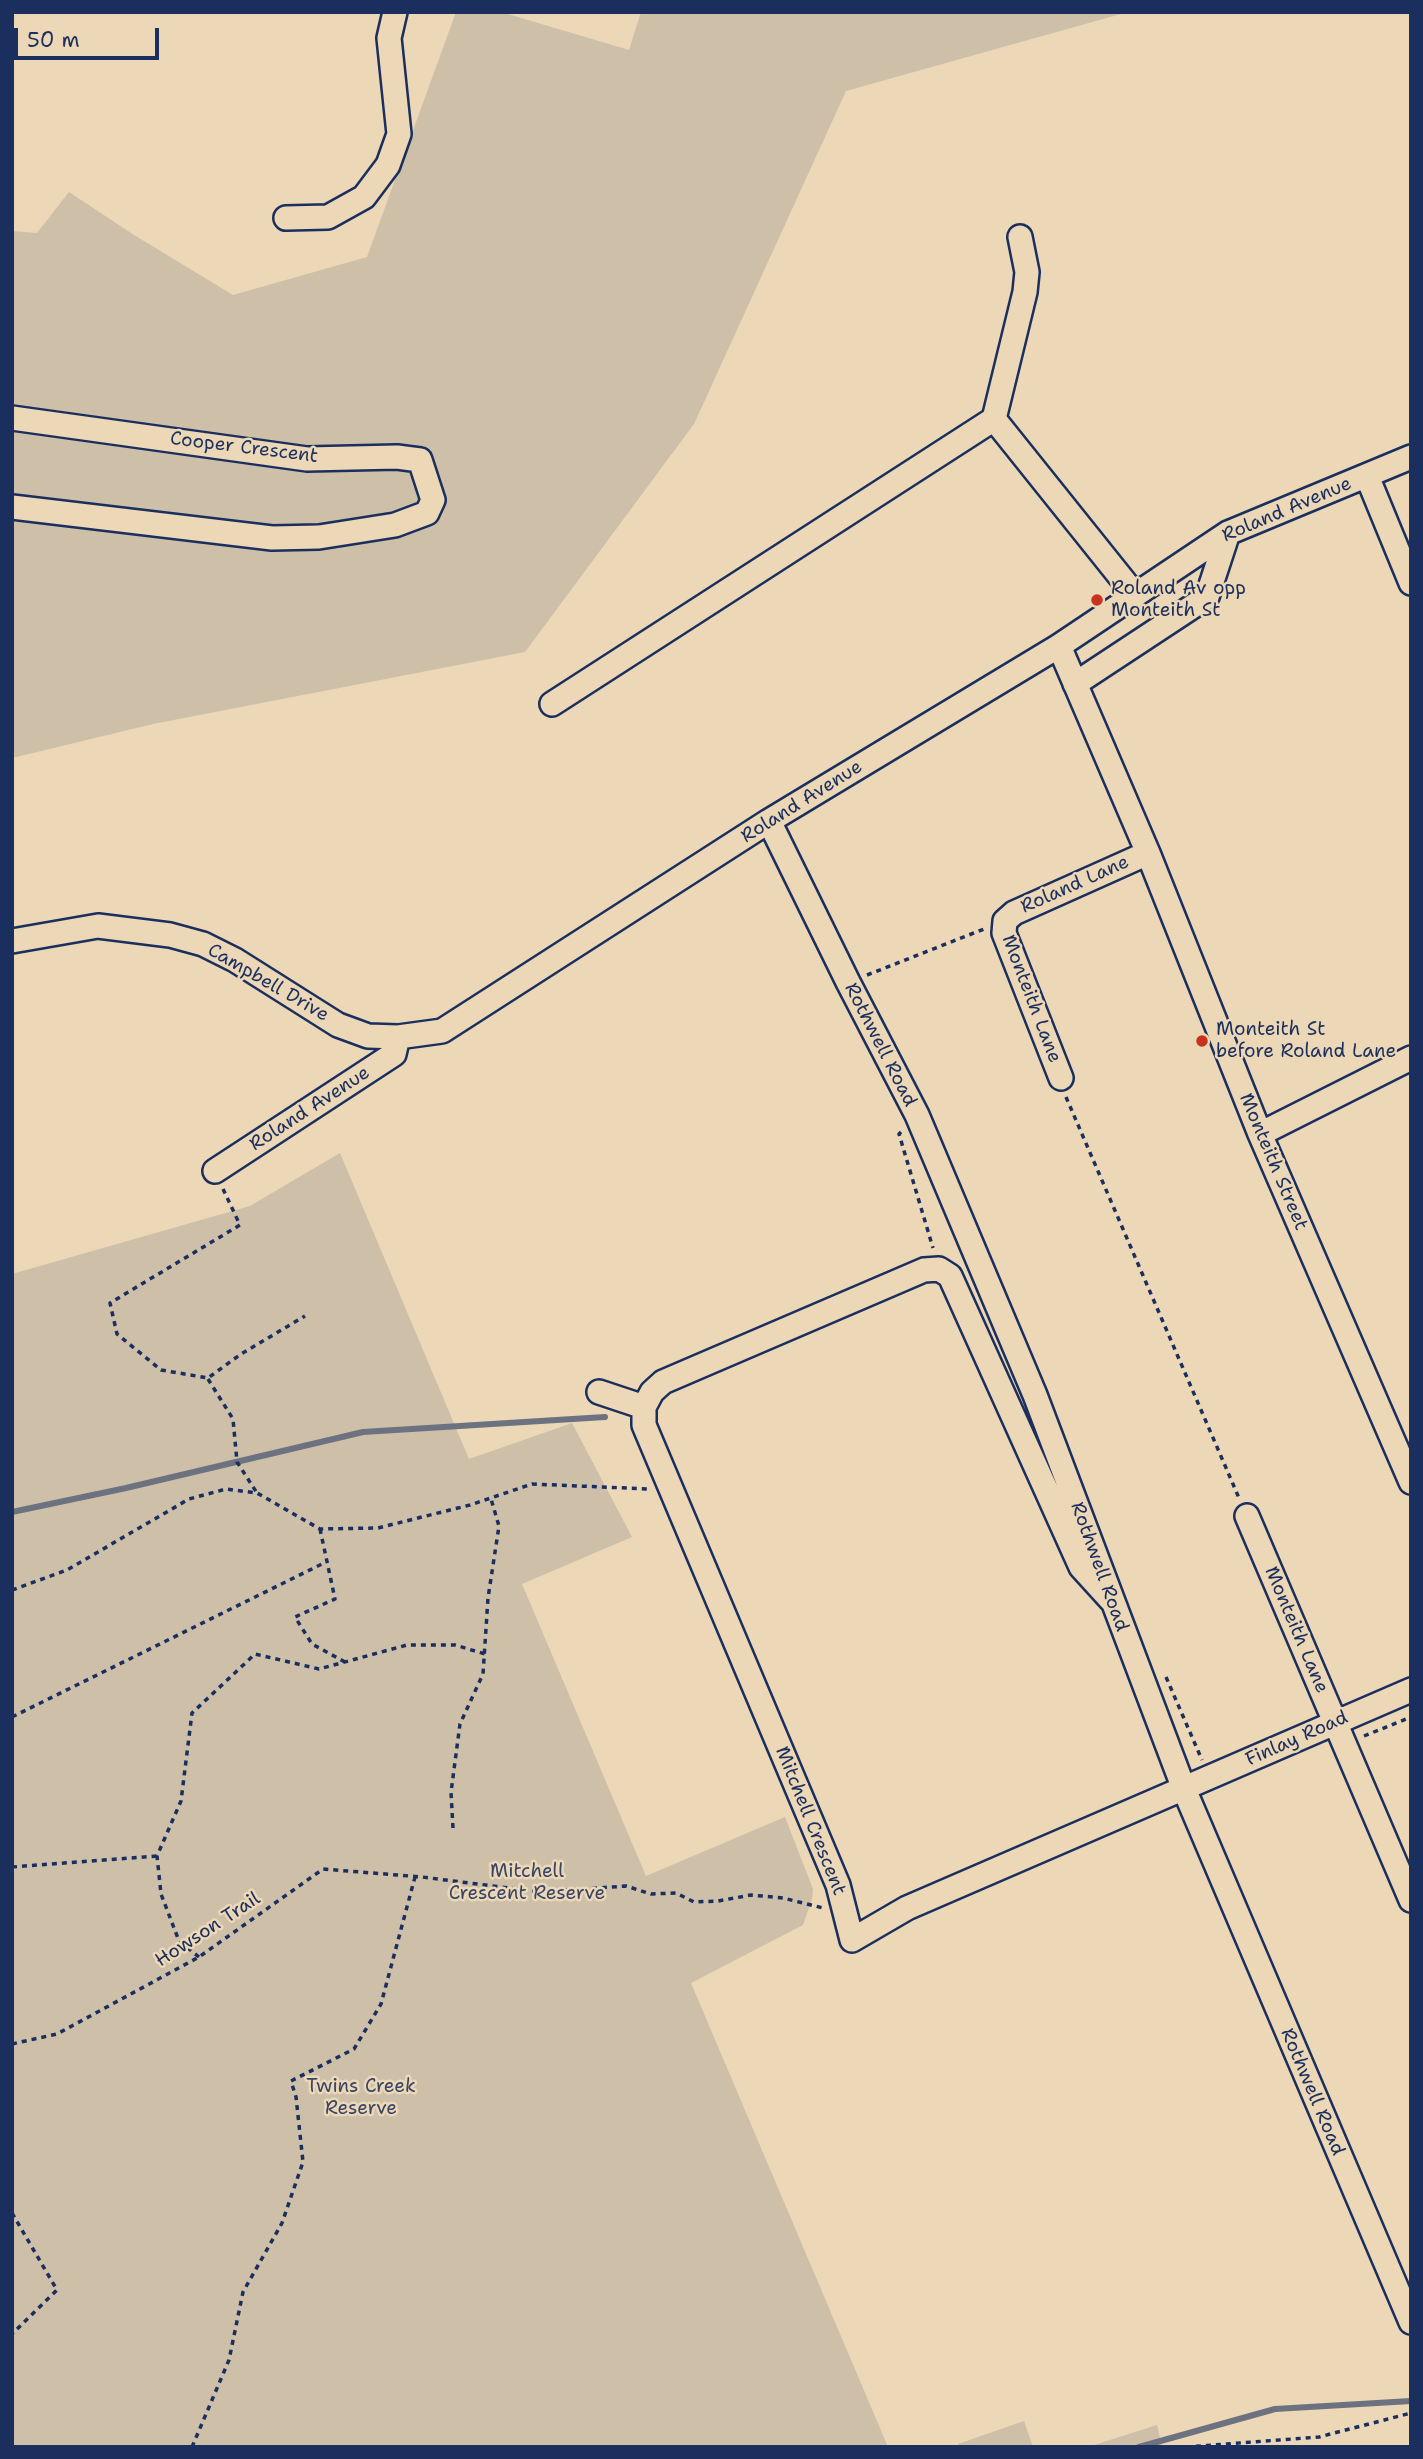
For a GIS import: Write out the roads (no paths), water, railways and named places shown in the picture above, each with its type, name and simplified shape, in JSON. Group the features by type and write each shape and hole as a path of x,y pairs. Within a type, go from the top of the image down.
{"street":[{"path":"286,218 328,217 364,197 388,165 399,134 389,38 395,12"},
{"path":"552,704 994,419 1025,292 1027,272 1020,237"},
{"name":"Cooper Crescent","path":"12,418 307,458 397,457 421,460 433,500 427,513 395,525 319,537 272,538 12,507"},
{"path":"994,419 1135,595"},
{"name":"Roland Avenue","path":"215,1171 394,1054 398,1037 442,1031 769,821 1059,646 1228,533 1411,457"},
{"path":"1367,476 1411,583"},
{"path":"1075,684 1207,597 1228,533"},
{"name":"Monteith Street","path":"1059,646 1147,853 1260,1135 1411,1482"},
{"name":"Rothwell Road","path":"769,821 917,1115 1035,1395 1184,1789 1411,2322"},
{"name":"Roland Lane","path":"1005,921 1014,912 1147,853"},
{"name":"Monteith Lane","path":"1005,921 1003,933 1061,1078"},
{"name":"Campbell Drive","path":"12,941 98,926 170,935 203,944 235,960 338,1025 368,1036 398,1037"},
{"path":"1260,1135 1411,1058"},
{"path":"599,1392 644,1407 652,1392 663,1382 924,1270 939,1269 950,1276 1082,1567 1111,1600"},
{"name":"Mitchell Crescent","path":"644,1407 644,1425 838,1885 852,1940 907,1908 1184,1789"},
{"name":"Monteith Lane","path":"1247,1516 1411,1900"},
{"name":"Finlay Road","path":"1184,1789 1411,1690"}],"waterway":[{"path":"12,1512 363,1432 605,1417"},
{"path":"1139,2447 1275,2409 1411,2401"}],"place":[{"name":"Roland Av opp Monteith St","path":"1097,600"},
{"name":"Monteith St before Roland Lane","path":"1202,1041"}],"park label":[{"name":"Mitchell Crescent Reserve","path":"527,1883"},
{"name":"Twins Creek Reserve","path":"361,2098"}]}
